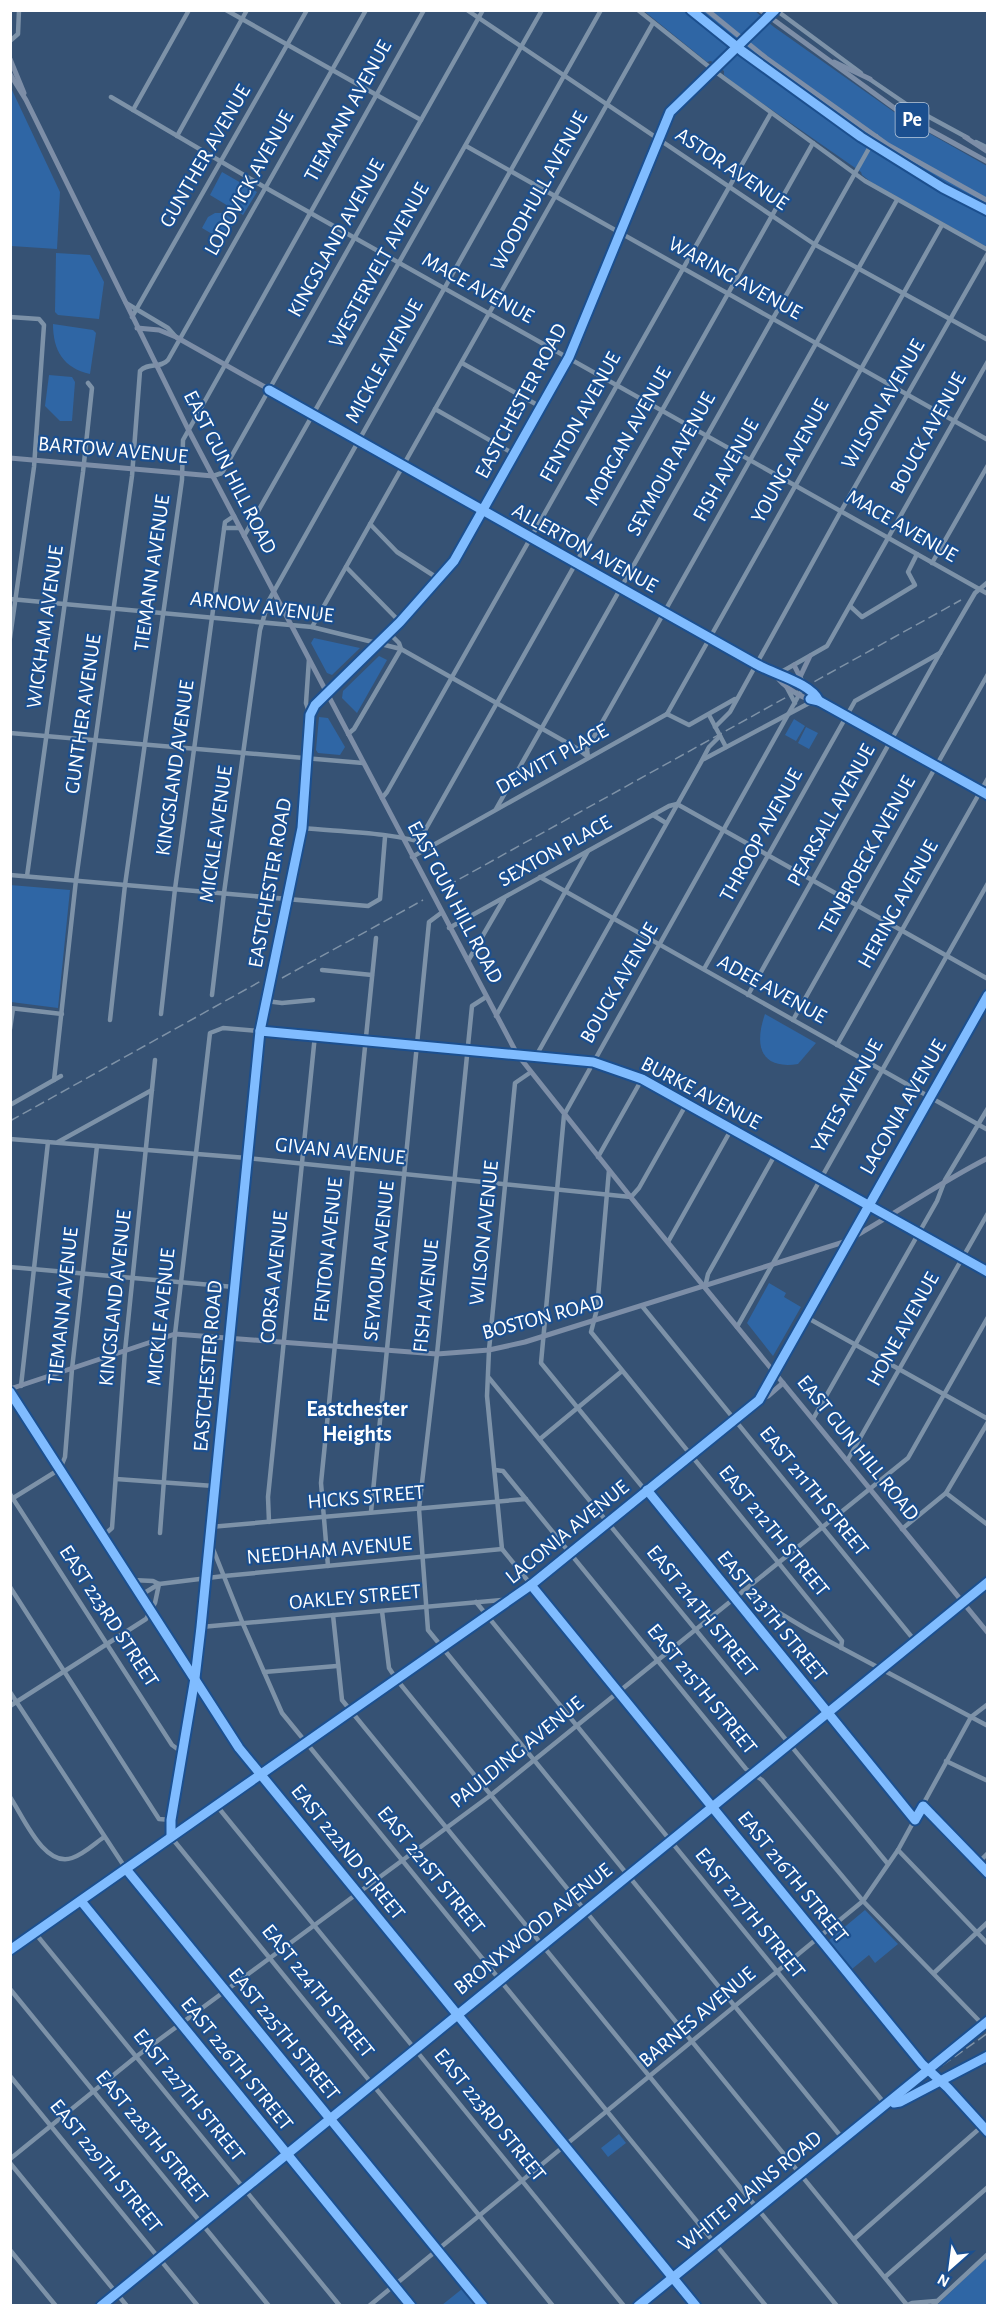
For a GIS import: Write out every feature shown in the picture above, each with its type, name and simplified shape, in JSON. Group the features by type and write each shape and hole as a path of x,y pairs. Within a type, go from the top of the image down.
{"main road":[{"name":"Pe","path":"707,10 744,41 876,136 987,201"},
{"name":"Pe","path":"760,10 913,121 987,162"},
{"name":"EASTCHESTER ROAD","path":"229,1338 260,1031 302,828 312,708 400,622 454,561 569,357 670,112 776,10"},
{"path":"822,56 870,79"},
{"name":"EAST GUN HILL ROAD","path":"10,59 26,100 188,429 517,1054 598,1157 987,1633"},
{"name":"EAST GUN HILL ROAD","path":"10,74 26,100"},
{"path":"965,137 987,152"},
{"name":"ALLERTON AVENUE","path":"137,328 159,330 178,338 224,366 776,675 786,686 800,694 847,716 987,795"},
{"name":"BARTOW AVENUE","path":"10,458 213,476"},
{"path":"800,677 810,656"},
{"path":"794,665 804,687"},
{"name":"ALLERTON AVENUE","path":"776,675 782,675 817,695 816,701"},
{"name":"BURKE AVENUE","path":"260,1031 593,1062 642,1079 987,1272"},
{"name":"BOSTON ROAD","path":"10,1390 175,1334 437,1354 489,1350 594,1322 847,1242 890,1217 945,1180 987,1158"},
{"path":"759,1400 768,1396 783,1383"},
{"name":"WHITE PLAINS ROAD","path":"638,2306 985,2023"},
{"name":"WHITE PLAINS ROAD","path":"885,2104 900,2102 987,2056"},
{"name":"WHITE PLAINS ROAD","path":"897,2095 931,2085"}],"street":[{"path":"10,41 18,34 20,10"},
{"path":"133,110 189,10"},
{"path":"226,10 421,120"},
{"path":"177,136 247,10"},
{"name":"GUNTHER AVENUE","path":"132,317 307,10"},
{"name":"LODOVICK AVENUE","path":"156,366 166,362 366,10"},
{"name":"TIEMANN AVENUE","path":"110,1020 125,885 182,472 183,440 424,10"},
{"name":"ASTOR AVENUE","path":"467,10 814,244 987,340"},
{"name":"KINGSLAND AVENUE","path":"213,476 222,474 483,10"},
{"name":"WESTERVELT AVENUE","path":"244,536 542,10"},
{"name":"MICKLE AVENUE","path":"212,995 262,621 273,592 601,10"},
{"path":"638,10 713,70 854,173 987,252"},
{"path":"776,10 909,106 987,148"},
{"name":"WOODHULL AVENUE","path":"312,627 653,23"},
{"name":"MACE AVENUE","path":"111,98 266,188 987,594"},
{"name":"FENTON AVENUE","path":"382,798 771,113"},
{"name":"SEYMOUR AVENUE","path":"496,809 876,136"},
{"name":"MORGAN AVENUE","path":"419,841 813,143"},
{"name":"WARING AVENUE","path":"466,146 987,440"},
{"name":"FISH AVENUE","path":"588,757 588,747 897,200"},
{"name":"YOUNG AVENUE","path":"667,714 942,225"},
{"name":"WILSON AVENUE","path":"715,727 730,712 987,252"},
{"name":"ALLERTON AVENUE","path":"124,302 168,328 178,338"},
{"path":"10,317 39,319 44,325 34,460 13,599 10,638"},
{"name":"BOUCK AVENUE","path":"810,656 827,646 987,361"},
{"path":"462,363 541,407"},
{"name":"GUNTHER AVENUE","path":"54,1080 76,880 133,468 140,371 144,367 156,366"},
{"name":"WICKHAM AVENUE","path":"27,876 84,464 92,388 88,382"},
{"path":"435,409 514,454"},
{"path":"932,563 987,465"},
{"name":"KINGSLAND AVENUE","path":"161,1014 175,889 225,522 234,516"},
{"path":"370,524 397,552 439,579"},
{"path":"225,528 240,528"},
{"path":"850,606 862,616 915,585 908,572 917,554"},
{"path":"346,567 400,622"},
{"path":"978,589 987,582"},
{"name":"PEARSALL AVENUE","path":"748,995 978,589"},
{"name":"ARNOW AVENUE","path":"13,599 312,627 400,649 588,757"},
{"name":"ARNOW AVENUE","path":"389,633 399,643 400,649"},
{"path":"348,734 354,729 400,649"},
{"name":"THROOP AVENUE","path":"704,969 855,701 940,653"},
{"path":"776,675 810,656"},
{"name":"EASTCHESTER ROAD","path":"309,659 306,703 310,715"},
{"path":"920,664 930,671"},
{"name":"TENBROECK AVENUE","path":"793,1020 987,675"},
{"path":"786,686 795,704"},
{"name":"BOUCK AVENUE","path":"542,1337 564,1114 804,687"},
{"path":"667,714 684,725 689,725 736,698"},
{"path":"702,760 816,701"},
{"name":"DEWITT PLACE","path":"412,857 667,714"},
{"path":"709,715 726,747"},
{"path":"768,726 779,732"},
{"path":"10,733 363,763"},
{"path":"536,1056 709,747 720,736"},
{"name":"HERING AVENUE","path":"837,1045 987,778"},
{"path":"677,804 987,979"},
{"name":"SEXTON PLACE","path":"450,928 669,806 677,804"},
{"path":"653,815 666,823"},
{"path":"302,828 419,841 432,845"},
{"path":"10,875 360,906 380,899 385,837"},
{"path":"496,1016 589,850"},
{"path":"567,862 578,871"},
{"name":"ADEE AVENUE","path":"540,877 987,1130"},
{"name":"YATES AVENUE","path":"737,1327 987,883"},
{"path":"468,962 504,899"},
{"path":"483,910 492,918"},
{"name":"SEYMOUR AVENUE","path":"371,1512 429,922 441,913"},
{"name":"FENTON AVENUE","path":"328,1566 321,1483 376,938"},
{"path":"322,970 372,975"},
{"name":"LACONIA AVENUE","path":"10,1950 512,1599 759,1400 987,995"},
{"name":"FISH AVENUE","path":"486,997 472,1006 419,1509 428,1630 843,2139"},
{"path":"266,1001 282,1003 313,1000"},
{"path":"10,1029 12,1009 62,1014"},
{"name":"BURKE AVENUE","path":"210,1033 223,1028 260,1031"},
{"name":"MICKLE AVENUE","path":"160,1533 175,1334 210,1033"},
{"name":"CORSA AVENUE","path":"269,1522 268,1497 315,1035"},
{"name":"KINGSLAND AVENUE","path":"103,1536 112,1528 125,1351 155,1060"},
{"name":"WILSON AVENUE","path":"502,1550 487,1396 489,1350 515,1083 531,1072"},
{"path":"10,1105 62,1076"},
{"path":"598,1157 642,1079"},
{"path":"58,1142 152,1090"},
{"path":"631,1197 639,1188 687,1103"},
{"path":"813,1419 987,1108"},
{"path":"668,1242 732,1128"},
{"name":"GIVAN AVENUE","path":"10,1139 247,1158 631,1197"},
{"path":"21,1386 48,1142"},
{"name":"TIEMANN AVENUE","path":"60,1468 65,1457 72,1369 97,1146"},
{"path":"705,1287 708,1274 776,1154"},
{"path":"594,1322 609,1170"},
{"name":"HONE AVENUE","path":"847,1461 987,1213"},
{"path":"10,1267 234,1287"},
{"name":"EAST 211TH STREET","path":"642,1306 915,1641"},
{"path":"806,1317 987,1421 946,1493 902,1529"},
{"name":"PAULDING AVENUE","path":"10,2161 137,2056 491,1795 908,1458 987,1317"},
{"name":"EAST 212TH STREET","path":"594,1322 591,1332 842,1641 841,1648"},
{"name":"EAST 213TH STREET","path":"542,1337 541,1363 915,1820"},
{"name":"EASTCHESTER ROAD","path":"171,1838 171,1820 195,1678 201,1627 229,1338"},
{"path":"540,1438 622,1371"},
{"name":"EAST 214TH STREET","path":"489,1378 888,1864"},
{"name":"EAST 222ND STREET","path":"10,1390 239,1748 696,2306"},
{"path":"12,1498 60,1468"},
{"name":"EAST 215TH STREET","path":"495,1470 503,1471 746,1769 762,1780 863,1901 985,2023 987,2030"},
{"path":"116,1479 214,1486"},
{"path":"946,1493 987,1525"},
{"name":"EAST 223RD STREET","path":"12,1498 172,1745 183,1753"},
{"name":"HICKS STREET","path":"210,1527 526,1499"},
{"name":"EAST 221ST STREET","path":"209,1539 282,1713 766,2306"},
{"name":"NEEDHAM AVENUE","path":"141,1595 159,1584 502,1550"},
{"name":"EAST 216TH STREET","path":"502,1550 927,2070 940,2080 987,2132"},
{"name":"NEEDHAM AVENUE","path":"132,1580 153,1581 159,1584"},
{"name":"BRONXWOOD AVENUE","path":"101,2306 987,1582"},
{"path":"10,1706 146,1619 152,1612 159,1584"},
{"path":"10,1587 159,1819 171,1820"},
{"path":"743,1591 841,1648 987,1726"},
{"name":"OAKLEY STREET","path":"201,1627 512,1599"},
{"name":"EAST 217TH STREET","path":"476,1602 885,2104"},
{"path":"382,1611 389,1668 397,1680 907,2305 934,2303 987,2254"},
{"path":"333,1615 341,1699 837,2306"},
{"path":"264,1672 337,1666"},
{"name":"EAST 225TH STREET","path":"10,1692 126,1869 483,2306"},
{"name":"BARNES AVENUE","path":"369,2306 863,1901 898,1850 971,1718 987,1704"},
{"path":"946,1761 987,1780"},
{"path":"10,1797 45,1850 57,1859 72,1858 104,1837"},
{"name":"EAST 223RD STREET","path":"217,1806 624,2306"},
{"path":"922,1806 987,1873"},
{"name":"EAST 224TH STREET","path":"171,1838 553,2306"},
{"path":"898,1850 987,1944"},
{"path":"978,1863 987,1853"},
{"name":"EAST 226TH STREET","path":"81,1901 411,2306"},
{"path":"934,1973 987,1922"},
{"name":"EAST 227TH STREET","path":"35,1933 340,2306"},
{"name":"EAST 228TH STREET","path":"10,1989 269,2306"},
{"name":"EAST 229TH STREET","path":"10,2076 198,2306"},
{"path":"854,2239 987,2121"},
{"path":"10,2161 127,2306"},
{"path":"885,2277 987,2187"},
{"path":"10,2250 56,2306"}],"shaded area":[{"path":"644,11 755,11 774,27 904,119 987,166 987,247 871,182 861,172 739,87 724,75 724,71 711,61 707,62"},
{"path":"11,88 60,192 57,249 11,246"},
{"path":"222,172 257,192 243,215 210,195"},
{"path":"215,213 223,213 235,220 224,241 202,228 208,217"},
{"path":"56,253 90,255 104,282 99,319 58,315 55,312"},
{"path":"53,324 93,330 96,333 90,374 73,367 61,356 55,342"},
{"path":"49,375 72,377 75,382 72,421 60,421 45,406"},
{"path":"314,638 360,648 332,675 327,673 311,643"},
{"path":"379,656 387,660 357,713 342,698 343,691"},
{"path":"319,717 328,718 345,747 340,755 318,753 316,750"},
{"path":"794,719 805,726 796,741 785,735"},
{"path":"806,727 818,733 809,749 798,743"},
{"path":"10,885 70,890 58,1008 11,1002"},
{"path":"765,1014 816,1043 798,1064 775,1063 763,1053 760,1036"},
{"path":"769,1283 786,1293 784,1297 801,1307 773,1356 747,1323"},
{"path":"865,1910 898,1944 875,1963 869,1955 852,1969 829,1940"},
{"path":"619,2134 626,2143 608,2157 601,2148"},
{"path":"987,2257 987,2305 936,2306"},
{"path":"462,2289 475,2305 442,2305"}],"railway":[{"path":"447,886 961,600"},
{"path":"282,978 423,900"},
{"path":"10,1121 261,981"},
{"path":"635,2306 921,2070 988,2021"},
{"path":"919,2082 988,2033"}],"cycle path":[{"path":"691,10 742,51 861,137 943,188 988,211"},
{"path":"171,1837 171,1820 195,1678 201,1627 260,1031 302,828 310,715 315,705 400,622 454,561 569,357 670,112 775,10"},
{"path":"269,390 756,664 800,684 815,695 819,701"},
{"path":"810,699 819,701 988,795"},
{"path":"10,1950 531,1585 759,1400 988,995"},
{"path":"260,1031 593,1062 642,1079 988,1272"},
{"path":"10,1392 239,1748 696,2306"},
{"path":"647,1490 915,1820 923,1806 988,1873"},
{"path":"101,2306 988,1582"},
{"path":"531,1585 922,2064 948,2088 988,2132"},
{"path":"126,1869 483,2306"},
{"path":"81,1901 411,2306"},
{"path":"638,2306 988,2021"},
{"path":"894,2103 988,2056"}],"district":[{"name":"Eastchester Heights","path":"357,1422"}]}
